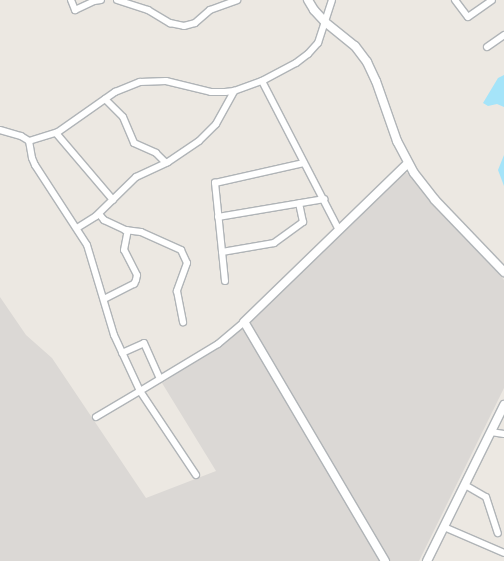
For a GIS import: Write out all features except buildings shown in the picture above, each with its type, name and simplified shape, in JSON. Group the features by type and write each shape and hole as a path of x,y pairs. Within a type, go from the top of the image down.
{"street":[{"path":"71,0 76,10 94,1 101,0"},
{"path":"117,0 148,10 170,23 184,26 195,23 214,8 237,0"},
{"path":"308,0 314,10 325,22 355,46 367,62 376,81 397,141 408,163 435,200 504,272"},
{"path":"29,141 56,132 114,92 140,82 166,81 211,92 234,91 262,81 296,63 308,54 318,42 332,0"},
{"path":"455,0 468,18 492,0"},
{"path":"487,47 504,35"},
{"path":"262,81 339,230"},
{"path":"77,228 99,214 136,177 166,163 199,141 216,124 234,91"},
{"path":"104,99 123,117 134,144 156,153 166,163"},
{"path":"0,130 21,136 29,141 35,166 77,228 86,245 122,353 140,391 196,475"},
{"path":"56,132 113,200"},
{"path":"225,281 215,183 304,163"},
{"path":"96,417 218,344 244,322 408,163"},
{"path":"218,217 324,199"},
{"path":"222,252 274,243 303,222 299,203"},
{"path":"99,214 104,220 128,230 140,232 181,250 187,263 177,291 183,322"},
{"path":"104,299 134,284 136,280 137,276 124,250 128,230"},
{"path":"244,322 385,561"},
{"path":"122,353 144,343 160,379"},
{"path":"426,561 504,405"},
{"path":"491,432 504,434"},
{"path":"465,485 486,497 498,532"},
{"path":"444,527 504,553"}],"shaded area":[{"path":"404,172 410,174 429,198 504,280 504,388 419,561 0,561 0,297 26,335 52,358 146,498 216,471 162,383 218,347 239,330"}],"water":[{"path":"504,75 504,107 497,104 488,106 483,103 498,78"},
{"path":"504,155 504,186 498,170"}]}
